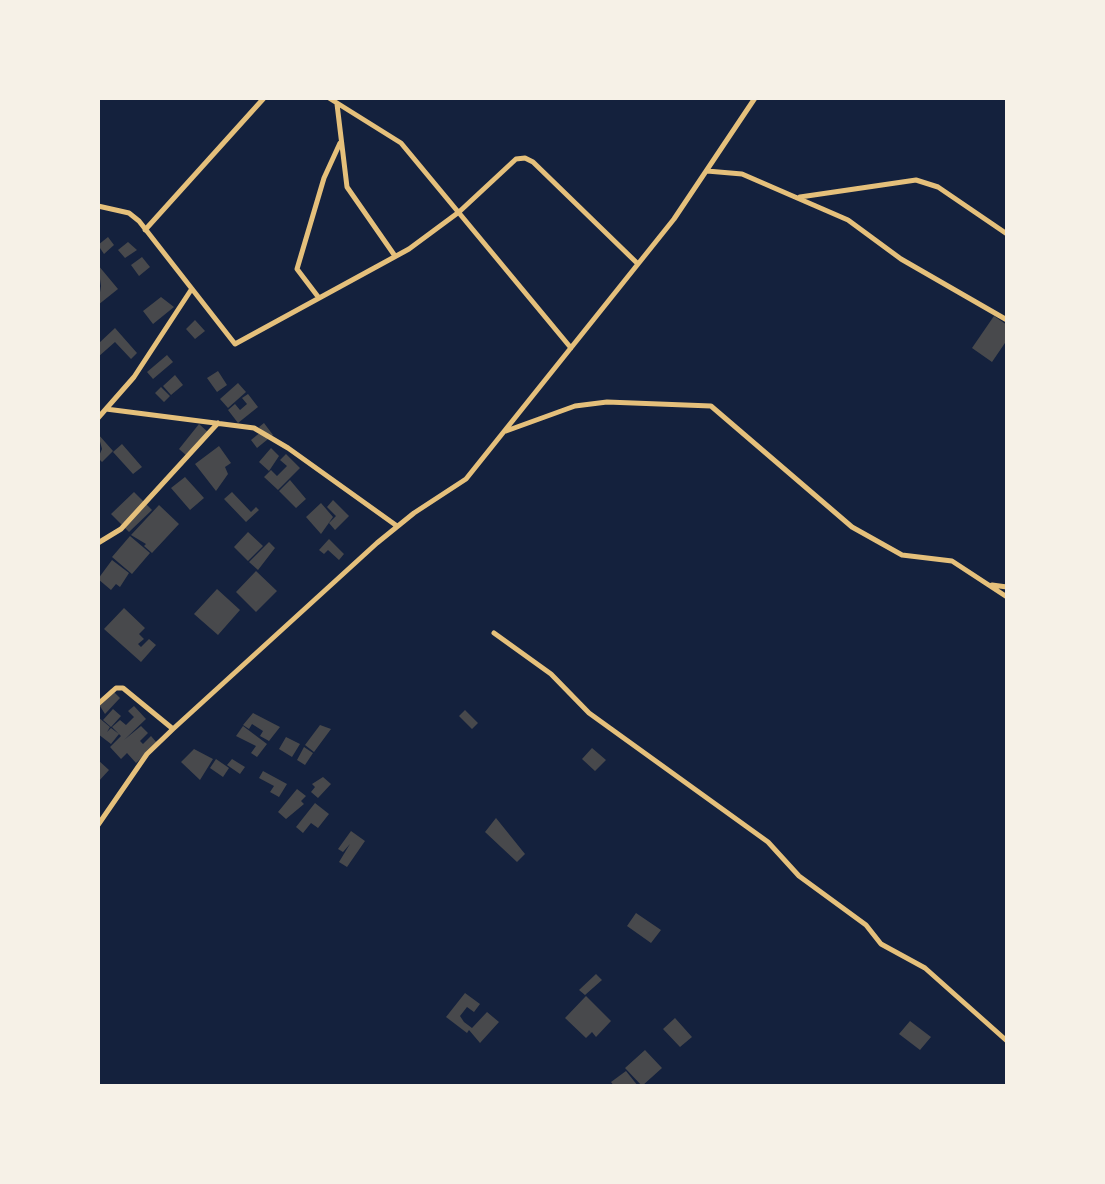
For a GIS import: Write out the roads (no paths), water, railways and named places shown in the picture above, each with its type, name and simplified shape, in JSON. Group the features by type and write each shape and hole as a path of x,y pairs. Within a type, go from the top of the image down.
{"street":[{"path":"145,230 264,98"},
{"path":"329,98 401,143 571,348"},
{"path":"98,825 147,754 173,729 397,526 466,479 638,264 755,98"},
{"path":"337,103 347,187 395,256"},
{"path":"319,298 297,269 324,178 340,143"},
{"path":"98,206 129,213 235,344 395,256 459,212 516,159 525,158 638,264"},
{"path":"706,171 742,174 848,220 901,259 1007,320"},
{"path":"800,197 916,180 938,187 1007,234"},
{"path":"98,418 134,377 191,290"},
{"path":"503,432 575,406 607,402 711,406 852,527 902,555 952,561 1007,597"},
{"path":"106,409 254,428 288,448 397,526"},
{"path":"98,543 121,529 218,422"},
{"path":"991,584 1007,587"},
{"path":"494,633 551,674 589,713 768,842 799,876 866,925 881,944 925,968 1007,1041"},
{"path":"98,704 116,688 123,688 173,729"}]}
